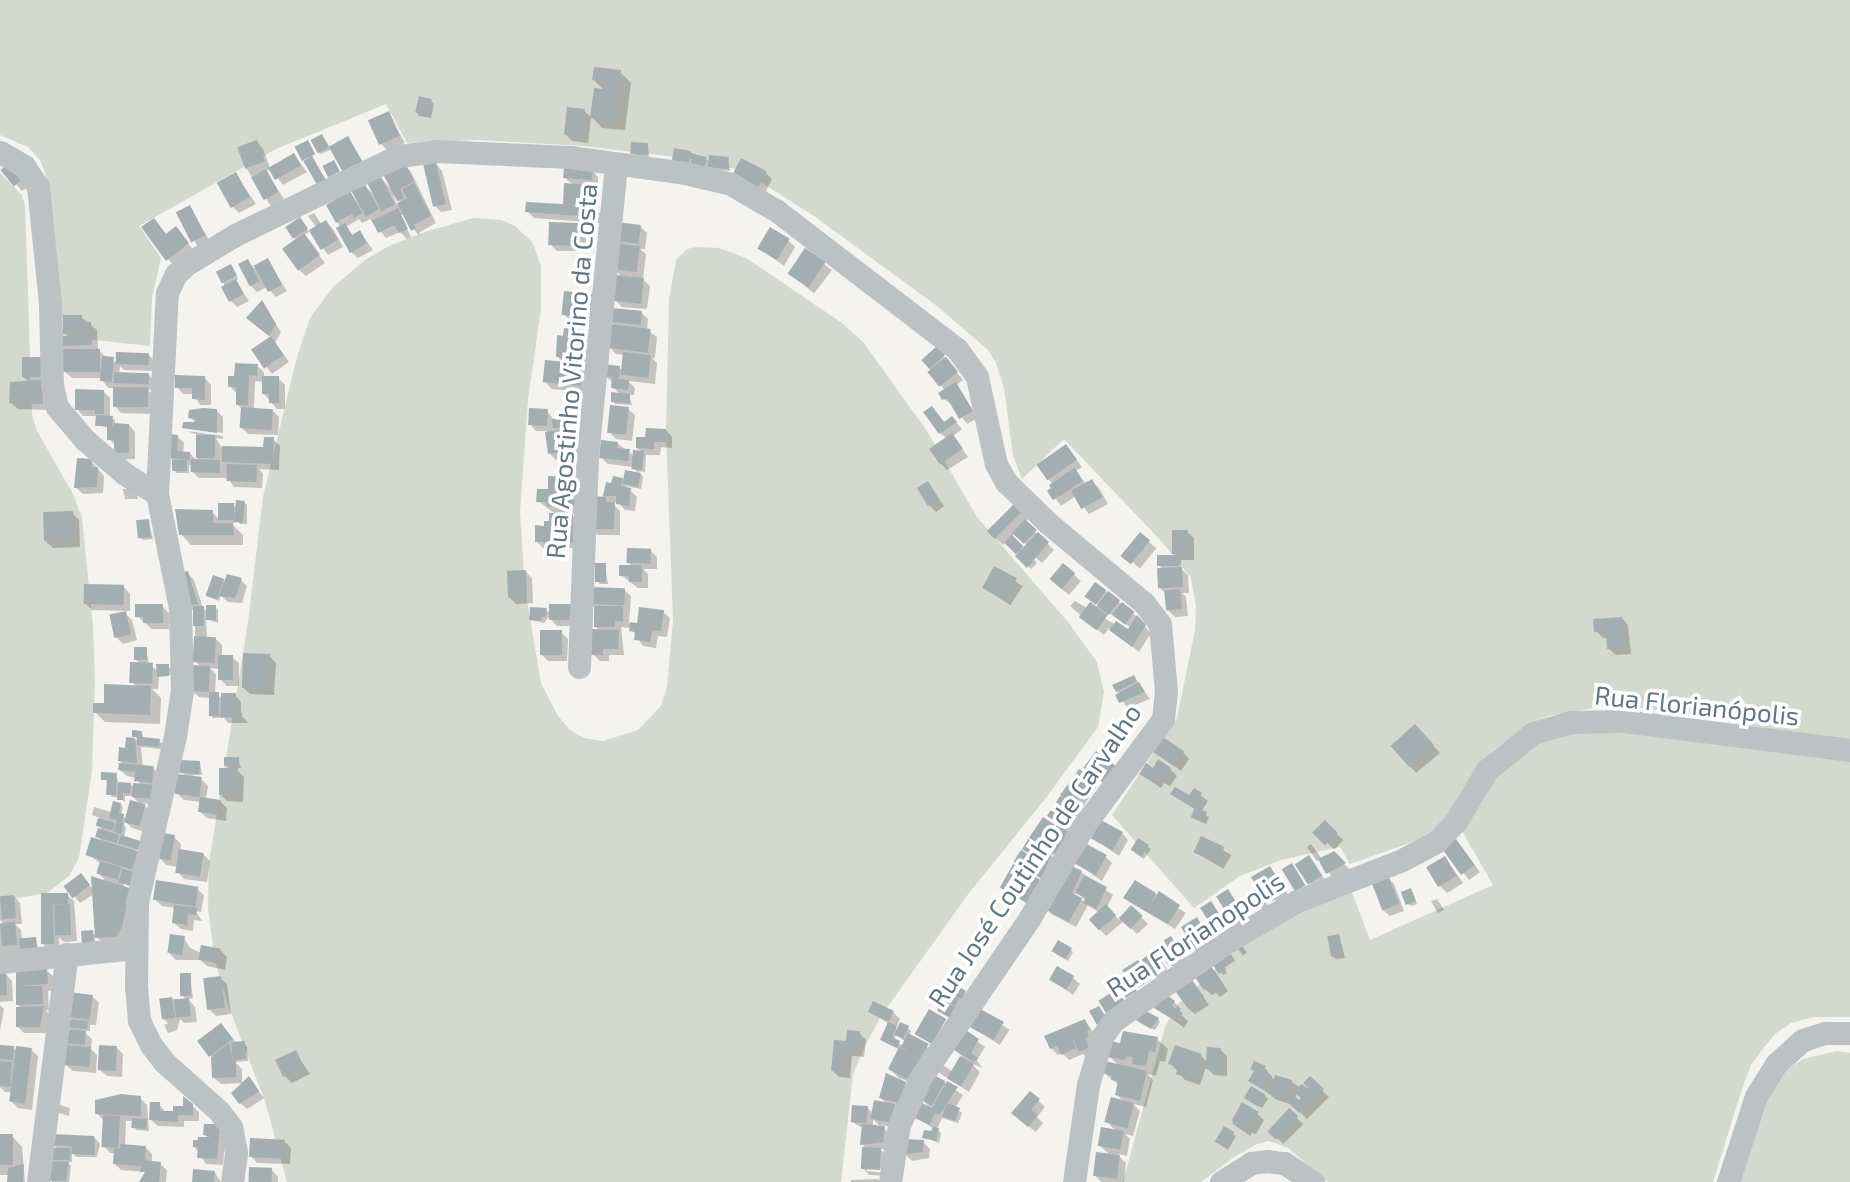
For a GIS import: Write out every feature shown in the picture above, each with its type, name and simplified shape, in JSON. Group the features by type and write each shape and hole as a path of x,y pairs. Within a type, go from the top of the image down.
{"street":[{"path":"0,152 24,166 38,187 50,304 52,385 57,407 85,440 125,474 157,494"},
{"name":"Rua José Coutinho de Carvalho","path":"232,1182 236,1152 231,1127 219,1111 164,1062 141,1028 135,948 137,902 175,736 182,691 180,608 157,494 167,293 176,274 192,259 235,235 406,154 497,152 616,163 705,177 742,190 797,224 947,340 976,377 996,464 1006,482 1048,523 1144,603 1157,618 1162,631 1166,691 1163,719 1085,824 1028,919 920,1079 900,1125 890,1182"},
{"name":"Rua Agostinho Vitorino da Costa","path":"579,667 587,456 616,163"},
{"name":"Rua Florianópolis","path":"1456,821 1480,778 1496,761 1526,737 1561,723 1624,721 1850,750"},
{"name":"Rua Florianopolis","path":"1074,1182 1090,1077 1102,1037 1113,1021 1230,940 1297,901 1422,851 1443,836 1456,821"},
{"path":"0,962 135,948"},
{"path":"38,1182 68,954"},
{"path":"1728,1182 1756,1096 1776,1064 1794,1046 1813,1036 1850,1033"},
{"path":"1221,1182 1251,1163 1266,1161 1284,1163 1312,1182"}],"shaded area":[{"path":"0,0 1850,0 1850,742 1644,708 1599,707 1549,716 1529,724 1491,752 1466,793 1435,830 1415,841 1350,864 1340,847 1281,860 1240,876 1194,908 1112,815 1177,718 1195,630 1196,607 1191,578 1163,543 1064,439 1022,479 1013,456 1004,388 996,363 988,350 937,306 814,216 743,171 699,160 583,146 477,140 407,143 386,104 276,149 139,226 161,258 152,298 150,346 58,336 46,175 40,160 28,147 0,135"},
{"path":"0,173 22,195 25,205 32,415 37,431 73,494 82,518 93,625 95,681 92,771 79,858 69,876 47,893 0,901"},
{"path":"473,218 501,220 515,226 532,242 541,266 541,309 528,400 520,512 525,589 541,683 558,716 570,730 584,738 603,741 638,730 661,706 667,687 673,620 666,432 669,299 676,260 687,249 696,247 719,248 746,258 842,323 863,342 927,431 977,517 1068,622 1097,662 1104,692 1098,727 1045,799 969,893 881,1016 865,1046 853,1074 841,1182 287,1182 265,1101 228,1005 215,961 208,909 209,863 248,622 263,497 297,357 310,318 333,287 365,260 389,246"},
{"path":"1604,729 1850,761 1850,1017 1814,1017 1791,1023 1775,1034 1751,1065 1713,1182 1328,1182 1288,1148 1269,1141 1257,1144 1234,1157 1201,1182 1123,1182 1165,1027 1178,1004 1247,940 1310,905 1350,887 1370,940 1493,885 1462,831 1489,781 1528,746 1563,732"},
{"path":"1837,1051 1850,1053 1850,1182 1735,1182 1774,1084 1786,1070 1803,1059"}],"building":[{"path":"594,67 621,70 615,121 590,118 594,88 604,89 605,82 592,80"},
{"path":"419,96 432,99 428,115 415,113"},
{"path":"567,107 585,109 582,137 564,135"},
{"path":"389,111 400,136 379,145 368,120"},
{"path":"322,134 329,147 318,153 311,140"},
{"path":"348,136 362,161 343,172 329,147"},
{"path":"257,140 265,162 245,169 237,147"},
{"path":"308,140 315,154 302,161 295,147"},
{"path":"631,142 648,143 647,155 630,154"},
{"path":"674,148 691,151 688,165 672,162"},
{"path":"294,153 301,165 275,180 268,168"},
{"path":"693,154 707,157 705,167 691,164"},
{"path":"709,155 729,157 728,169 708,167"},
{"path":"312,156 326,180 317,185 303,161"},
{"path":"741,158 767,171 759,187 733,174"},
{"path":"13,160 26,176 14,186 1,170"},
{"path":"334,160 340,172 328,177 322,166"},
{"path":"436,162 446,204 433,207 423,165"},
{"path":"405,163 414,181 400,189 404,198 397,201 383,174"},
{"path":"564,166 593,168 592,180 563,178"},
{"path":"266,169 279,192 264,200 251,177"},
{"path":"236,172 250,197 231,208 217,183"},
{"path":"380,175 395,204 382,211 367,182"},
{"path":"364,183 379,209 366,216 351,191"},
{"path":"414,183 431,216 414,225 416,228 411,231 397,203 407,198 402,189"},
{"path":"564,183 589,185 588,206 596,207 595,217 525,212 526,202 563,204"},
{"path":"350,191 362,213 354,218 352,213 336,223 326,205"},
{"path":"190,205 205,235 191,243 176,212"},
{"path":"398,208 408,229 399,233 394,225 378,233 372,221"},
{"path":"300,217 308,229 293,239 285,227"},
{"path":"154,218 166,234 176,226 189,243 166,261 141,227"},
{"path":"326,220 338,240 321,250 309,230"},
{"path":"549,222 580,223 579,246 548,245"},
{"path":"617,222 641,225 639,244 615,241"},
{"path":"345,223 352,235 360,230 367,243 350,253 336,228"},
{"path":"770,227 790,239 777,260 757,248"},
{"path":"304,233 320,255 298,271 282,249"},
{"path":"614,243 640,246 637,272 611,269"},
{"path":"805,248 826,262 808,288 788,274"},
{"path":"268,258 282,284 268,292 254,266"},
{"path":"248,259 259,281 250,286 238,264"},
{"path":"231,264 237,276 222,283 216,272"},
{"path":"616,275 644,278 641,304 613,301"},
{"path":"236,279 244,294 229,302 221,287"},
{"path":"564,291 593,294 590,318 561,315"},
{"path":"262,300 276,324 269,336 246,318"},
{"path":"610,308 642,311 641,325 609,322"},
{"path":"63,315 82,315 82,334 63,334"},
{"path":"83,322 91,322 92,345 55,346 55,336 84,336"},
{"path":"610,324 651,329 648,353 607,348"},
{"path":"564,328 584,330 581,359 556,357 557,335 563,336"},
{"path":"271,336 284,355 264,368 251,349"},
{"path":"937,346 945,355 929,369 921,360"},
{"path":"63,349 100,349 100,372 63,372"},
{"path":"116,352 149,353 149,365 116,364"},
{"path":"623,352 651,355 648,378 621,375"},
{"path":"102,356 114,357 112,382 100,381"},
{"path":"22,357 44,357 44,377 22,377"},
{"path":"946,357 958,372 939,387 927,372"},
{"path":"545,360 584,364 581,386 543,382"},
{"path":"235,363 258,364 257,376 249,375 248,405 236,405 236,387 228,387 228,376 234,376"},
{"path":"602,364 620,366 619,379 629,380 628,390 611,388 612,377 601,376"},
{"path":"114,372 149,373 149,384 114,383"},
{"path":"175,375 205,376 205,400 192,399 192,388 175,388"},
{"path":"262,376 279,376 279,403 269,403 269,394 262,394"},
{"path":"42,380 43,404 9,403 10,382"},
{"path":"956,382 973,411 959,419 947,398 942,400 938,393"},
{"path":"113,387 148,387 148,407 113,407"},
{"path":"75,389 104,390 104,414 95,414 95,410 75,410"},
{"path":"611,392 630,394 630,403 611,402"},
{"path":"610,405 629,407 626,435 607,433"},
{"path":"932,406 944,422 952,416 957,422 939,434 923,412"},
{"path":"241,407 273,409 271,430 240,428"},
{"path":"529,408 548,409 547,426 528,425"},
{"path":"217,409 217,433 182,428 183,422 195,422 195,419 188,418 189,410"},
{"path":"96,415 113,416 112,427 114,423 129,424 129,453 114,453 114,440 107,440 107,426 95,426"},
{"path":"575,416 577,426 553,428 552,419"},
{"path":"574,428 572,451 548,454 545,432"},
{"path":"646,428 666,429 666,442 654,442 654,449 636,448 636,437 645,437"},
{"path":"952,433 963,449 940,465 929,449"},
{"path":"170,434 178,435 177,451 190,452 190,460 169,458"},
{"path":"196,435 215,435 215,458 196,458"},
{"path":"264,437 274,437 273,464 222,462 222,446 263,447"},
{"path":"601,440 618,442 617,448 630,449 628,461 599,458"},
{"path":"1066,444 1077,460 1047,480 1037,465"},
{"path":"633,450 644,451 642,470 631,469"},
{"path":"77,458 92,459 92,467 98,467 97,487 74,488"},
{"path":"191,459 220,460 220,473 191,472"},
{"path":"172,460 187,460 187,471 172,471"},
{"path":"227,464 257,465 256,482 226,481"},
{"path":"1075,468 1083,481 1053,500 1047,491 1051,488 1049,485"},
{"path":"625,470 641,473 638,487 622,484"},
{"path":"548,476 570,477 571,498 576,498 576,507 547,506 547,502 536,502 537,489 548,489"},
{"path":"613,476 623,478 621,486 631,488 629,506 616,504 616,496 603,496 606,482 611,483"},
{"path":"1092,479 1102,497 1081,509 1071,491"},
{"path":"928,481 939,499 928,506 917,488"},
{"path":"590,496 606,497 606,502 615,502 614,529 590,529"},
{"path":"236,500 245,501 243,523 234,522"},
{"path":"218,503 234,503 234,520 218,520"},
{"path":"1015,503 1023,511 994,539 987,531"},
{"path":"175,509 213,510 213,523 233,523 234,535 179,535"},
{"path":"73,511 74,540 44,541 43,512"},
{"path":"549,513 573,513 573,542 535,542 535,525 544,526 544,521 549,521"},
{"path":"149,519 151,537 138,538 136,520"},
{"path":"1025,519 1037,530 1024,544 1012,533"},
{"path":"1172,530 1188,530 1188,554 1172,554"},
{"path":"1038,532 1049,542 1027,568 1015,556"},
{"path":"1140,532 1150,540 1131,564 1120,556"},
{"path":"1012,535 1023,546 1016,554 1004,543"},
{"path":"627,548 651,549 650,564 626,563"},
{"path":"1157,555 1179,555 1179,566 1157,566"},
{"path":"595,563 606,563 606,582 595,582"},
{"path":"1063,563 1075,573 1062,589 1050,579"},
{"path":"619,565 642,565 642,582 629,582 629,576 619,576"},
{"path":"994,566 1017,578 1005,600 982,588"},
{"path":"1182,567 1183,587 1158,588 1157,568"},
{"path":"526,570 527,597 508,598 507,571"},
{"path":"188,571 198,604 186,606 180,573"},
{"path":"227,574 242,578 235,598 219,596"},
{"path":"213,575 224,579 217,600 205,596"},
{"path":"1095,582 1106,590 1096,605 1084,597"},
{"path":"84,584 124,585 124,605 84,604"},
{"path":"590,587 625,588 624,605 589,604"},
{"path":"1180,589 1182,609 1166,611 1164,591"},
{"path":"1108,591 1120,600 1109,615 1097,606"},
{"path":"1090,602 1108,615 1097,630 1079,617"},
{"path":"1122,602 1135,612 1125,624 1112,615"},
{"path":"135,604 163,604 163,623 143,623 143,617 135,617"},
{"path":"549,604 573,604 573,620 549,620"},
{"path":"206,605 216,605 216,620 206,620"},
{"path":"193,606 204,606 204,626 193,626"},
{"path":"594,606 623,606 623,622 615,621 615,627 594,627"},
{"path":"530,607 547,608 546,617 542,617 541,621 529,620"},
{"path":"639,607 664,610 661,631 652,630 650,642 634,640 635,632 629,631 630,622 637,623"},
{"path":"126,611 131,634 114,638 109,615"},
{"path":"1137,615 1146,625 1132,647 1109,630 1116,621 1128,629"},
{"path":"1622,617 1625,648 1607,649 1606,631 1594,632 1593,619"},
{"path":"592,629 619,630 618,649 603,649 603,655 591,655"},
{"path":"540,630 562,630 562,655 540,655"},
{"path":"194,636 216,637 215,663 193,662"},
{"path":"134,647 147,647 147,660 134,660"},
{"path":"243,653 270,654 269,689 242,688"},
{"path":"218,655 233,655 233,680 218,680"},
{"path":"130,662 153,663 152,684 129,683"},
{"path":"156,664 169,664 169,676 157,677"},
{"path":"192,665 210,666 209,692 191,691"},
{"path":"1134,675 1137,681 1116,692 1112,685"},
{"path":"1139,682 1145,692 1119,703 1115,695"},
{"path":"104,684 151,686 150,715 93,713 93,703 104,703"},
{"path":"209,692 219,692 219,716 209,716"},
{"path":"221,693 236,693 235,713 242,713 242,718 220,717"},
{"path":"1415,724 1434,745 1409,767 1390,746"},
{"path":"132,730 142,731 142,737 160,739 159,747 137,745 137,737 132,737"},
{"path":"126,737 135,738 137,763 118,761 119,747 125,748"},
{"path":"1163,737 1184,751 1174,766 1153,752"},
{"path":"1096,751 1116,766 1103,783 1083,768"},
{"path":"224,757 239,757 239,766 224,766"},
{"path":"1158,759 1171,768 1163,781 1157,777 1154,783 1139,774 1146,763 1153,768"},
{"path":"180,760 200,761 199,774 179,773"},
{"path":"119,763 154,766 152,783 134,781 135,772 118,770"},
{"path":"219,768 238,768 238,795 219,795"},
{"path":"1079,769 1092,778 1073,804 1080,808 1067,829 1047,816 1060,796 1069,801 1060,795"},
{"path":"101,772 117,773 116,795 106,795 107,780 101,780"},
{"path":"177,774 202,777 199,797 175,794"},
{"path":"118,782 131,783 130,794 123,793 123,800 117,800"},
{"path":"133,783 154,785 153,799 132,797"},
{"path":"1175,787 1189,795 1194,788 1202,793 1193,808 1170,794"},
{"path":"200,797 221,800 219,815 198,812"},
{"path":"130,800 145,804 140,826 124,822"},
{"path":"113,801 121,803 119,813 124,814 121,834 114,832 117,820 109,818"},
{"path":"1195,807 1207,812 1203,822 1191,817"},
{"path":"1043,817 1055,825 1041,846 1029,838"},
{"path":"98,818 115,823 113,831 96,826"},
{"path":"1101,820 1123,832 1113,850 1091,838"},
{"path":"1325,820 1338,833 1325,845 1312,833"},
{"path":"1057,825 1068,831 1056,854 1044,848"},
{"path":"98,828 119,835 117,843 95,837"},
{"path":"163,833 175,835 171,861 159,859"},
{"path":"121,835 141,841 138,850 118,844"},
{"path":"1201,836 1225,847 1217,863 1193,852"},
{"path":"91,837 138,851 132,869 85,855"},
{"path":"1138,838 1149,845 1142,857 1131,850"},
{"path":"1028,839 1040,846 1034,856 1022,849"},
{"path":"1456,839 1475,865 1461,875 1442,849"},
{"path":"1085,843 1107,855 1096,875 1074,863"},
{"path":"179,849 204,853 200,877 175,873"},
{"path":"1041,849 1052,854 1041,878 1030,873"},
{"path":"1021,850 1034,858 1026,870 1014,862"},
{"path":"1334,851 1346,863 1326,874 1318,859"},
{"path":"1309,855 1322,875 1308,884 1295,864"},
{"path":"1445,856 1457,876 1438,887 1426,867"},
{"path":"100,861 121,867 118,880 96,873"},
{"path":"1292,863 1305,885 1295,891 1282,869"},
{"path":"1013,864 1029,873 1016,896 1000,888"},
{"path":"1072,866 1082,871 1072,893 1082,898 1069,922 1043,908"},
{"path":"1270,866 1286,892 1272,901 1264,888 1259,891 1251,877"},
{"path":"122,869 134,872 130,885 119,883"},
{"path":"81,873 90,885 72,898 63,886"},
{"path":"1031,874 1042,881 1028,904 1017,897"},
{"path":"1084,875 1107,887 1096,909 1083,903 1086,898 1075,893"},
{"path":"1388,875 1399,904 1382,910 1371,881"},
{"path":"91,876 130,888 122,927 116,937 95,938"},
{"path":"156,880 198,887 195,906 153,900"},
{"path":"1135,880 1156,893 1149,907 1159,891 1180,905 1168,924 1123,898"},
{"path":"1411,888 1416,901 1406,905 1401,892"},
{"path":"1228,889 1245,916 1233,924 1216,896"},
{"path":"41,893 68,893 68,904 53,904 54,944 41,944"},
{"path":"14,895 16,918 2,919 0,896"},
{"path":"1211,901 1229,929 1218,936 1200,908"},
{"path":"70,904 71,935 55,936 54,905"},
{"path":"1106,904 1116,915 1099,931 1089,919"},
{"path":"174,905 197,908 196,915 188,914 187,925 172,923"},
{"path":"1131,905 1143,916 1130,929 1119,918"},
{"path":"1197,917 1202,926 1196,929 1206,945 1195,951 1181,927"},
{"path":"15,922 17,945 2,946 0,923"},
{"path":"93,930 93,943 82,943 81,931"},
{"path":"170,934 185,936 182,955 167,953"},
{"path":"1339,934 1343,955 1331,957 1327,936"},
{"path":"1171,936 1182,954 1167,964 1159,950 1165,947 1161,942"},
{"path":"36,937 37,948 20,949 19,938"},
{"path":"1058,940 1072,948 1065,959 1052,951"},
{"path":"201,945 221,949 218,964 198,960"},
{"path":"1228,949 1233,958 1223,965 1226,969 1219,974 1210,961"},
{"path":"1154,951 1166,968 1154,977 1142,960"},
{"path":"1138,960 1151,979 1138,988 1122,970"},
{"path":"1208,962 1223,983 1212,991 1208,987 1204,990 1192,973"},
{"path":"1057,966 1074,976 1066,990 1049,980"},
{"path":"47,968 48,984 20,986 42,986 43,1004 16,1005 16,969"},
{"path":"0,972 6,972 7,995 0,996"},
{"path":"180,973 191,973 191,996 180,996"},
{"path":"1122,974 1137,991 1126,998 1114,979"},
{"path":"221,976 225,1008 207,1010 203,978"},
{"path":"1189,976 1204,997 1188,1009 1173,988"},
{"path":"953,983 966,991 961,999 951,993 959,999 955,1006 943,998"},
{"path":"1117,989 1125,1002 1106,1013 1098,1001"},
{"path":"69,992 93,995 90,1020 66,1017"},
{"path":"1164,993 1175,1001 1172,1006 1183,1013 1177,1022 1154,1008"},
{"path":"172,997 175,1018 162,1020 159,999"},
{"path":"189,998 191,1016 176,1017 174,1000"},
{"path":"943,1000 955,1007 949,1017 937,1010"},
{"path":"873,1001 894,1011 889,1022 868,1012"},
{"path":"44,1006 40,1027 16,1027 16,1007"},
{"path":"975,1006 1004,1022 994,1040 965,1024"},
{"path":"1099,1006 1105,1016 1097,1025 1089,1011"},
{"path":"929,1009 946,1019 932,1044 915,1034"},
{"path":"1144,1010 1159,1018 1151,1029 1134,1019"},
{"path":"66,1019 88,1021 87,1029 65,1027"},
{"path":"1085,1019 1090,1029 1087,1031 1089,1036 1085,1038 1089,1048 1079,1052 1072,1036 1076,1048 1061,1055 1057,1046 1050,1049 1044,1036"},
{"path":"888,1022 897,1026 892,1037 900,1041 897,1048 880,1040"},
{"path":"900,1022 909,1026 903,1039 894,1035"},
{"path":"221,1023 233,1039 209,1057 197,1041"},
{"path":"961,1027 979,1039 971,1053 978,1058 974,1062 949,1047"},
{"path":"65,1029 86,1031 85,1045 64,1043"},
{"path":"847,1030 860,1031 858,1051 846,1050 844,1072 831,1071 834,1040 846,1041"},
{"path":"1123,1031 1158,1037 1155,1052 1149,1051 1146,1066 1132,1064 1133,1057 1126,1056 1125,1060 1107,1057 1110,1041 1120,1043"},
{"path":"908,1033 929,1044 907,1079 888,1069 899,1047 911,1053 901,1047"},
{"path":"245,1041 246,1059 236,1060 236,1077 212,1078 211,1057 229,1043 233,1061 231,1042"},
{"path":"0,1045 14,1046 13,1060 0,1059"},
{"path":"66,1045 91,1047 89,1067 64,1065"},
{"path":"99,1045 117,1046 116,1071 98,1070"},
{"path":"1175,1045 1202,1054 1193,1080 1176,1074 1178,1067 1168,1064"},
{"path":"16,1046 32,1048 25,1104 9,1102"},
{"path":"1207,1047 1221,1048 1219,1070 1205,1069"},
{"path":"296,1050 304,1067 283,1077 275,1060"},
{"path":"960,1056 974,1064 961,1087 947,1079"},
{"path":"0,1061 12,1062 10,1087 0,1086"},
{"path":"1105,1061 1147,1071 1140,1101 1115,1095 1118,1081 1111,1080 1112,1076 1102,1073"},
{"path":"1254,1061 1266,1066 1263,1071 1272,1076 1264,1090 1248,1081 1254,1071 1250,1069"},
{"path":"886,1073 906,1082 900,1103 879,1098"},
{"path":"934,1075 945,1081 932,1106 920,1099"},
{"path":"1275,1075 1292,1080 1287,1099 1269,1094"},
{"path":"249,1076 259,1091 239,1104 231,1093"},
{"path":"1310,1076 1324,1089 1299,1113 1288,1102 1294,1096 1299,1100 1301,1098 1294,1092 1301,1084 1310,1089 1303,1083"},
{"path":"947,1081 958,1087 939,1115 935,1113 929,1125 913,1117 920,1102 932,1108"},
{"path":"1251,1086 1266,1095 1258,1107 1244,1098"},
{"path":"1030,1091 1040,1099 1031,1110 1038,1115 1028,1127 1011,1113"},
{"path":"121,1094 141,1096 141,1116 95,1114 95,1100"},
{"path":"183,1096 193,1104 193,1115 178,1115 178,1122 149,1120 150,1102 160,1102 160,1111 173,1111 173,1106 183,1106"},
{"path":"1111,1097 1134,1103 1127,1128 1104,1122"},
{"path":"874,1100 895,1104 891,1123 870,1119"},
{"path":"1242,1102 1259,1112 1248,1129 1245,1127 1243,1131 1233,1124 1232,1120"},
{"path":"947,1103 960,1108 955,1121 942,1116"},
{"path":"852,1105 868,1106 867,1123 851,1122"},
{"path":"1289,1108 1298,1116 1277,1140 1268,1132"},
{"path":"103,1115 120,1116 118,1148 101,1147"},
{"path":"132,1118 147,1119 146,1129 131,1128"},
{"path":"204,1124 220,1124 217,1159 197,1158 198,1147 193,1147 193,1140 198,1140 198,1137 211,1137 203,1135"},
{"path":"862,1124 885,1126 883,1142 860,1145"},
{"path":"1224,1126 1234,1132 1225,1148 1215,1141"},
{"path":"933,1127 939,1128 936,1141 922,1138 924,1130 931,1131"},
{"path":"1101,1127 1124,1131 1120,1150 1098,1146"},
{"path":"0,1134 13,1134 13,1165 0,1165"},
{"path":"52,1134 94,1136 95,1155 71,1154 72,1146 51,1145"},
{"path":"250,1138 285,1140 284,1159 249,1157"},
{"path":"904,1139 924,1140 923,1152 903,1155"},
{"path":"120,1144 146,1146 145,1160 161,1162 159,1182 139,1182 145,1172 140,1172 141,1166 113,1164 114,1148 120,1149"},
{"path":"862,1147 881,1148 880,1170 861,1169"},
{"path":"51,1148 70,1148 70,1160 51,1160"},
{"path":"1096,1152 1120,1155 1117,1179 1093,1176"},
{"path":"52,1161 69,1162 66,1181 48,1181"},
{"path":"24,1164 23,1182 7,1182 8,1168"},
{"path":"249,1167 272,1168 271,1182 248,1182"},
{"path":"193,1169 215,1171 214,1182 192,1182"}]}
